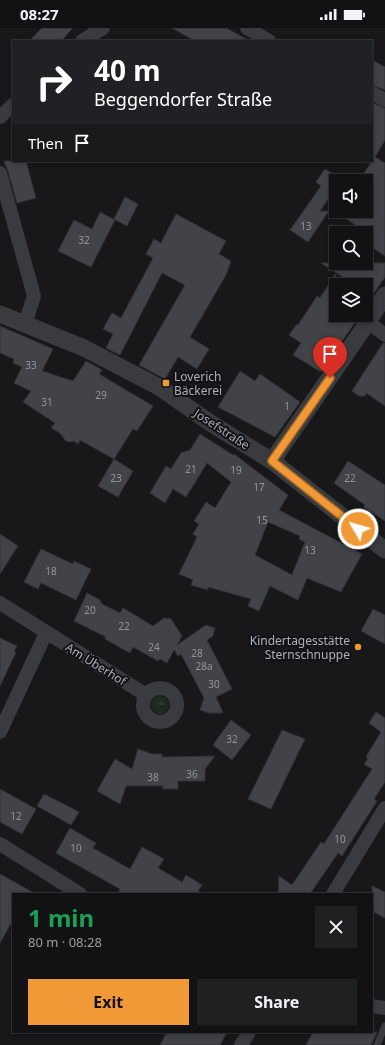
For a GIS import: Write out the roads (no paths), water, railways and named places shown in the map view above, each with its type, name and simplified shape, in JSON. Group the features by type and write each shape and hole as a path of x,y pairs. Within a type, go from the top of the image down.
{"street":[{"path":"84,40 103,28"},
{"path":"247,28 267,40"},
{"path":"373,94 385,100"},
{"path":"0,117 12,106"},
{"path":"0,173 34,296 25,324"},
{"path":"373,314 385,295"},
{"name":"Josefstraße","path":"0,314 84,348 160,387 212,424 272,461 385,550"},
{"path":"272,461 368,322 385,335"},
{"name":"Am Überhof","path":"0,603 146,696"},
{"path":"0,732 46,633"},
{"path":"334,893 385,808"},
{"path":"0,844 78,893"},
{"path":"373,1006 385,1008"},
{"path":"241,1045 248,1033"}],"lane":[{"path":"377,1045 385,1026"}],"place":[{"name":"Loverich Bäckerei","path":"166,383"},
{"name":"Kindertagesstätte Sternschnuppe","path":"358,647"}]}
